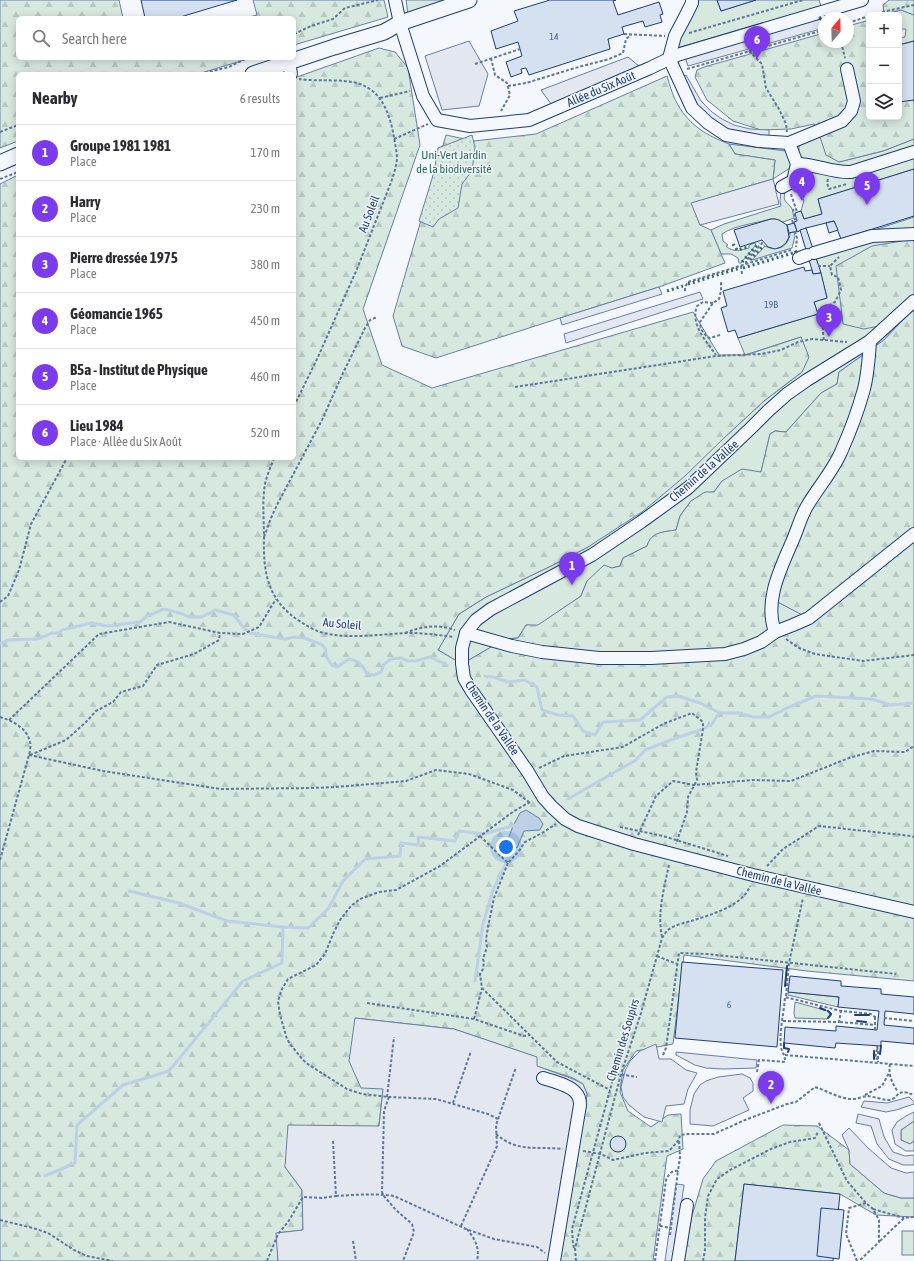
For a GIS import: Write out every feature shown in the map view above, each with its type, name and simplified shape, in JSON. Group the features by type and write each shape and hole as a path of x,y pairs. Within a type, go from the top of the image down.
{"main road":[{"path":"265,72 290,68 384,32 400,22 469,0"},
{"path":"0,163 16,156"}],"street":[{"path":"395,0 400,22 423,96 437,120"},
{"path":"692,0 689,10 674,36 669,58 692,108 708,123 726,135 759,141 789,143 842,121 851,111 854,101 847,69"},
{"name":"Allée du Six Août","path":"437,120 470,126 529,120 650,68 669,58 827,5 862,0"},
{"path":"782,188 793,181 797,164 789,143"},
{"path":"797,164 805,164 841,172 851,172 914,152"},
{"path":"807,255 872,236 914,234"},
{"name":"Chemin de la Vallée","path":"914,301 870,341 806,380 787,394 768,410 688,488 592,555 491,609 476,620 466,633 462,648 464,678 471,690 528,772 543,797 565,819 578,826 634,844 755,875 914,912"},
{"path":"775,632 772,622 772,599 779,572 805,509 840,454 854,421 864,388 869,363 870,341"},
{"path":"466,633 512,646 542,652 599,658 650,658 725,654 744,649 760,642 775,632 793,626 808,618 914,534"},
{"path":"543,1078 571,1088 577,1093 580,1105 554,1261"},
{"path":"678,1261 687,1205"}],"path":[{"path":"296,33 311,26 333,19 345,8 378,0"},
{"path":"624,34 678,36 802,0"},
{"path":"882,12 914,5"},
{"path":"854,21 866,18"},
{"path":"675,73 818,32"},
{"path":"508,86 526,84 609,59 623,53 626,39 632,35"},
{"path":"475,64 520,48"},
{"path":"842,48 847,69"},
{"path":"749,51 762,64 766,88 786,124 789,143"},
{"path":"491,58 495,75 507,83 510,95 500,113"},
{"path":"208,72 229,67 243,60"},
{"name":"Au Soleil","path":"296,402 318,357 357,269 394,174 397,158 392,124 389,115 380,98 367,86 354,82 305,80"},
{"path":"380,98 421,89"},
{"path":"394,139 437,120"},
{"path":"0,132 16,126"},
{"path":"0,179 16,173"},
{"path":"793,181 791,195 797,212"},
{"path":"793,223 792,220 796,219 793,210 796,208"},
{"path":"685,291 685,287 688,282 796,248 797,238 795,231"},
{"path":"746,264 746,261 763,242"},
{"path":"741,266 742,274"},
{"path":"818,266 831,267 832,275 838,276 840,290 835,302 831,304 827,312 823,327 824,340"},
{"path":"720,335 710,338 707,337 700,322 713,303 719,299 722,291 721,281"},
{"path":"713,303 703,302 697,306 694,312 695,321 716,356"},
{"path":"264,538 274,510 322,420 363,333 370,320 377,317"},
{"path":"515,386 716,356 761,354 781,350 798,342 812,339 848,342 858,347"},
{"path":"0,602 8,596 19,570 31,524 66,460"},
{"name":"Au Soleil","path":"273,460 264,493 264,566 276,599 292,616 319,632 349,636 426,634 456,637 466,633"},
{"path":"9,720 99,634 169,622 220,633 243,634 259,627 276,599"},
{"path":"404,634 419,628 433,625 451,628 466,633"},
{"path":"775,632 799,648 815,654 863,662 914,655"},
{"path":"29,755 66,740 96,711 113,702 121,692 143,686 157,665 194,654 219,640 220,633"},
{"path":"541,774 537,768 564,756 623,747 663,724 692,713 703,722 696,772 698,780 688,797 687,812 672,853 660,914 662,938"},
{"path":"0,716 19,726 26,734 30,744 29,755 0,860"},
{"path":"634,844 656,796 674,781 694,786 753,780 791,781 849,758 874,751 905,752 914,746"},
{"path":"29,755 104,771 221,788 313,788 406,781 436,770 469,774 513,790 529,802"},
{"path":"498,1118 436,1099 368,1095 347,1089 303,1060 287,1039 280,1015 278,1001 282,988 288,979 316,965 325,954 340,920 351,906 360,899 379,892 396,890 420,878 440,866 514,811 529,802 543,797"},
{"path":"474,1019 482,988 480,974 483,969 483,959 487,947 486,939 494,898 508,863 519,852 525,842 565,819"},
{"path":"614,826 678,840 730,857"},
{"path":"662,938 669,929 713,914 745,896 755,875 783,849 819,826 914,837"},
{"path":"480,836 508,863"},
{"path":"758,1072 759,1060 785,1062 785,1055 781,1049 789,963 806,887"},
{"name":"Chemin des Soupirs","path":"576,1261 575,1248 621,1074 641,1013 662,938"},
{"path":"663,1055 666,1048 679,953 707,954 896,974"},
{"path":"657,956 677,964"},
{"path":"482,988 557,1062 610,1090"},
{"path":"786,997 841,1011 871,1014 876,1017 874,1030"},
{"path":"367,1003 474,1019 524,1036 530,1035"},
{"path":"839,1022 841,1011"},
{"path":"884,1018 914,1021"},
{"path":"783,1021 839,1022 875,1025"},
{"path":"394,1036 388,1097 384,1111 382,1176 383,1195 396,1210 412,1224 414,1228 414,1232 403,1261"},
{"path":"877,1047 878,1061"},
{"path":"453,1103 471,1051"},
{"path":"785,1055 878,1061 890,1064 914,1066"},
{"path":"496,1134 508,1143 524,1147 544,1147 573,1150 600,1154 613,1160 644,1153 669,1151 679,1140 680,1135 714,1134 745,1120 796,1102 815,1087 842,1098 855,1099 864,1096 882,1086 889,1073 890,1064"},
{"path":"461,1226 497,1146 496,1130 498,1118 516,1067"},
{"path":"889,1073 898,1093"},
{"path":"575,1248 573,1244 572,1229 613,1079 618,1074 637,1077"},
{"path":"864,1096 888,1100 892,1099 898,1093 906,1091 914,1095"},
{"path":"820,1123 847,1181 866,1203 874,1209 904,1218 914,1217"},
{"path":"703,1261 705,1250 705,1218 708,1196 717,1179 730,1170 771,1149 790,1142 815,1138 818,1132"},
{"path":"669,1241 680,1157 679,1140"},
{"path":"333,1141 336,1196"},
{"path":"655,1261 666,1180 669,1174 674,1170 678,1171"},
{"path":"267,1261 278,1234 288,1222 304,1197 322,1198 366,1194 383,1195 400,1199 466,1229 494,1239 537,1247 554,1261"},
{"path":"866,1203 849,1208 846,1234 858,1261 904,1218"},
{"path":"874,1209 879,1220 879,1242"},
{"path":"0,1220 48,1233 74,1250 87,1256 113,1261"},
{"path":"660,1226 670,1228"},
{"path":"466,1229 478,1248 477,1261"},
{"path":"353,1242 356,1261"}],"green space":[{"path":"0,0 119,0 123,16 16,16 16,60 244,60 205,72 16,72 16,142 0,148"},
{"path":"253,0 384,0 388,17 296,44 296,16 253,16 257,15"},
{"path":"406,0 457,0 408,14"},
{"path":"695,0 717,0 721,11 756,0 819,0 821,6 677,48 678,36"},
{"path":"889,0 914,0 914,15 901,10 884,12 883,5"},
{"path":"901,10 914,15 914,41 902,44 902,38 905,37 906,29 902,29 902,12 892,12"},
{"path":"866,21 866,120 902,120 902,100 912,100 914,102 914,139 883,151 839,162 826,155 814,124 791,129 761,130 733,121 707,100 695,77 697,70 704,67 818,35 818,48 854,48 854,24"},
{"path":"379,48 395,52 408,68 420,145 363,309 382,365 432,388 693,312 719,355 746,355 801,337 809,357 802,372 764,401 685,476 642,512 588,547 486,597 459,614 438,650 462,664 505,639 518,638 526,625 538,625 581,596 587,581 604,565 612,568 620,566 623,558 647,546 651,538 655,535 662,532 676,530 680,516 691,501 705,492 714,492 722,481 742,469 761,472 770,434 775,431 786,432 821,393 837,384 839,372 884,340 914,308 914,981 807,971 684,955 673,1044 636,1051 623,1070 620,1092 628,1111 651,1127 668,1115 681,1114 683,1149 667,1156 653,1261 558,1261 587,1094 583,1084 573,1078 536,1066 536,1057 454,1029 355,1018 383,1089 379,1126 285,1167 302,1190 303,1230 277,1233 278,1261 0,1261 0,184 16,176 16,460 296,460 296,77","holes":["772,599 808,618 775,631"]},
{"path":"667,76 678,105 688,119 700,129 707,134 729,144 735,154 775,160 773,179 692,203 700,225 711,230 725,263 659,287 436,358 402,346 393,316 446,135 474,141 536,134"},
{"path":"819,134 839,162 883,151 914,139 914,148 848,169 803,160 799,154 799,144"},
{"name":"Uni-Vert Jardin de la biodiversité","path":"472,135 475,147 472,171 462,184 458,208 439,219 433,227 419,221 434,172 438,148"},
{"path":"729,144 786,151 791,160 790,168 773,179 775,160 735,154"},
{"path":"914,156 914,169 818,199 822,214 804,219 801,211 804,200 799,195 797,184 801,173 806,168 831,175"},
{"path":"781,191 785,192 784,199 792,208 794,218 783,222 771,219 727,231 722,234 723,241 731,250 743,250 749,248 749,245 755,243 756,245 741,263 739,263 738,258 731,254 721,254 711,230 724,224 781,206"},
{"path":"914,217 914,231 862,234"},
{"path":"794,232 795,236 792,248 752,260 765,246 769,248 778,248 785,245 790,233"},
{"path":"914,235 914,308 884,340 839,372 837,384 821,393 786,432 775,431 770,434 761,472 722,481 714,492 705,493 691,501 680,516 676,530 655,535 649,541 647,546 623,558 620,566 612,568 587,581 581,596 538,626 526,625 518,638 505,639 462,664 438,650 459,614 486,597 588,547 725,437 764,401 802,372 801,337 745,355 738,338 818,314 814,302 827,297 815,254 872,238"},
{"path":"914,239 914,298 879,326 864,329 843,324 836,266 872,246"},
{"path":"772,599 809,618 775,632"},
{"path":"788,992 839,997 838,1007 788,995"},
{"path":"795,1002 828,1011 831,1013 831,1016 827,1019 795,1018"},
{"path":"914,1121 914,1141 910,1144 901,1140 901,1130"},
{"path":"783,1125 817,1126 849,1150 850,1164 884,1193 901,1198 914,1198 914,1217 876,1215 840,1194 744,1184 735,1261 684,1261 692,1216 703,1179 716,1161"},
{"path":"902,1231 914,1231 914,1255 902,1255"}],"shaded area":[{"path":"818,19 818,30 688,66 685,57"},
{"path":"469,41 488,74 479,106 442,110 425,56"},
{"path":"628,57 639,66 551,104 541,90"},
{"path":"686,75 701,101 712,112 734,125 750,129 769,130 769,142 708,123 677,78"},
{"path":"773,179 779,204 700,225 691,203"},
{"path":"659,287 662,294 562,325 560,318"},
{"path":"700,292 703,299 566,343 564,334"},
{"path":"355,1018 454,1029 537,1057 537,1066 583,1084 587,1094 558,1261 278,1261 276,1233 303,1230 302,1190 285,1167 288,1125 379,1126 383,1089 361,1088 349,1061"},
{"path":"656,1044 659,1059 671,1059 686,1070 697,1073 688,1089 684,1104 666,1106 662,1122 644,1117 629,1105 623,1097 621,1087 625,1071 630,1061 640,1051"},
{"path":"676,1052 757,1060 756,1068 706,1068 695,1065 676,1055"},
{"path":"742,1074 750,1078 753,1083 753,1091 743,1098 749,1110 713,1126 690,1124 690,1110 694,1094 700,1085 706,1081 718,1077"},
{"path":"909,1097 914,1104 896,1110 886,1112 861,1107 864,1101 887,1103"},
{"path":"914,1112 914,1121 901,1130 901,1140 910,1144 914,1141 914,1151 906,1151 895,1144 892,1130 897,1122"},
{"path":"858,1114 879,1119 884,1137 893,1152 905,1156 914,1155 914,1165 903,1165 889,1159 877,1144 871,1126 856,1123"},
{"path":"849,1128 868,1148 891,1168 906,1173 914,1172 914,1198 901,1198 884,1193 850,1164 849,1150 842,1135"},
{"path":"676,1184 684,1185 673,1261 665,1261"}],"water":[{"path":"526,810 539,818 543,824 540,830 524,831 517,848 507,842 520,813"}],"building":[{"path":"141,0 237,0 184,16 145,16"},
{"path":"550,0 616,0 613,1 618,15 659,2 663,14 660,15 662,22 645,27 643,21 622,27 624,34 608,39 610,49 529,75 526,68 521,69 522,73 511,77 506,62 522,56 518,42 496,49 491,31 518,21 514,11"},
{"path":"717,0 756,0 721,11"},
{"path":"914,41 914,100 902,102 902,48 902,44"},
{"path":"914,169 914,216 841,239 834,221 806,228 797,232 794,222 797,221 795,213 801,211 804,219 822,214 818,199"},
{"path":"771,219 779,220 787,225 789,237 786,243 775,249 768,247 762,240 740,247 734,230"},
{"path":"834,221 838,230 829,233 826,223"},
{"path":"794,223 797,231 789,233 787,225"},
{"path":"806,228 821,273 813,274 800,230"},
{"path":"804,267 805,271 812,270 813,274 821,273 827,298 814,302 818,314 738,338 735,330 728,332 721,308 727,306 723,291"},
{"path":"682,962 783,970 777,1047 675,1038"},
{"path":"790,976 841,981 841,986 881,989 881,994 914,997 914,1014 885,1011 884,1025 914,1028 914,1044 881,1041 881,1046 836,1043 835,1048 784,1043 785,1027 836,1031 836,1026 877,1030 879,1011 838,1007 839,997 788,992"},
{"path":"618,1136 625,1141 626,1144 621,1151 618,1152 611,1147 610,1144 615,1137"},
{"path":"744,1184 840,1194 833,1261 735,1261"},
{"path":"821,1208 844,1210 839,1259 817,1256"}],"waterway":[{"path":"0,644 8,640 37,639 52,633 59,633 62,630 91,623 107,626 140,622 147,616 164,609 189,617 202,617 215,610 234,615 243,627 250,633 285,639 294,637 304,638 321,644 325,648 327,658 332,665 337,667 349,659 360,664 367,674 374,675 381,672 384,664 391,659 401,658 408,661 416,661 430,657 447,665"},
{"path":"485,676 494,677 507,682 525,680 537,687 542,710 558,715 573,716 583,731 595,735 603,722 640,720 667,697 678,696 700,703 720,713 738,713 753,717 769,717 816,696 872,699 891,705 914,703"},
{"path":"568,799 636,760 645,750 703,729 712,724 720,713"},
{"path":"45,1176 75,1163 77,1125 123,1085 169,1071 243,981 282,963 283,927 308,928 328,909 343,881 365,859 400,856 401,843 419,845 418,837 455,841 459,831 483,834 516,825"},
{"path":"475,981 483,924 493,890 516,843"},
{"path":"129,891 179,903 227,921 283,927"}],"hedge":[{"path":"742,262 759,243"},
{"path":"733,244 737,250 748,247"},
{"path":"750,260 764,245"},
{"path":"743,268 796,252 795,250"},
{"path":"688,284 740,268"},
{"path":"667,291 683,286"}],"wall":[{"path":"785,986 787,966"},
{"path":"820,1008 825,1010"},
{"path":"828,1011 831,1014 828,1018"},
{"path":"855,1015 869,1015"},
{"path":"857,1021 866,1022"},
{"path":"784,1043 784,1048 789,1049 788,1052"},
{"path":"880,1054 881,1046"},
{"path":"874,1051 874,1059"}],"place":[{"name":"Lieu 1984","path":"757,59"},
{"name":"Géomancie 1965","path":"802,201"},
{"name":"B5a - Institut de Physique","path":"867,205"},
{"name":"Pierre dressée 1975","path":"829,337"},
{"name":"Groupe 1981 1981","path":"572,585"},
{"name":"Harry","path":"771,1104"}]}
